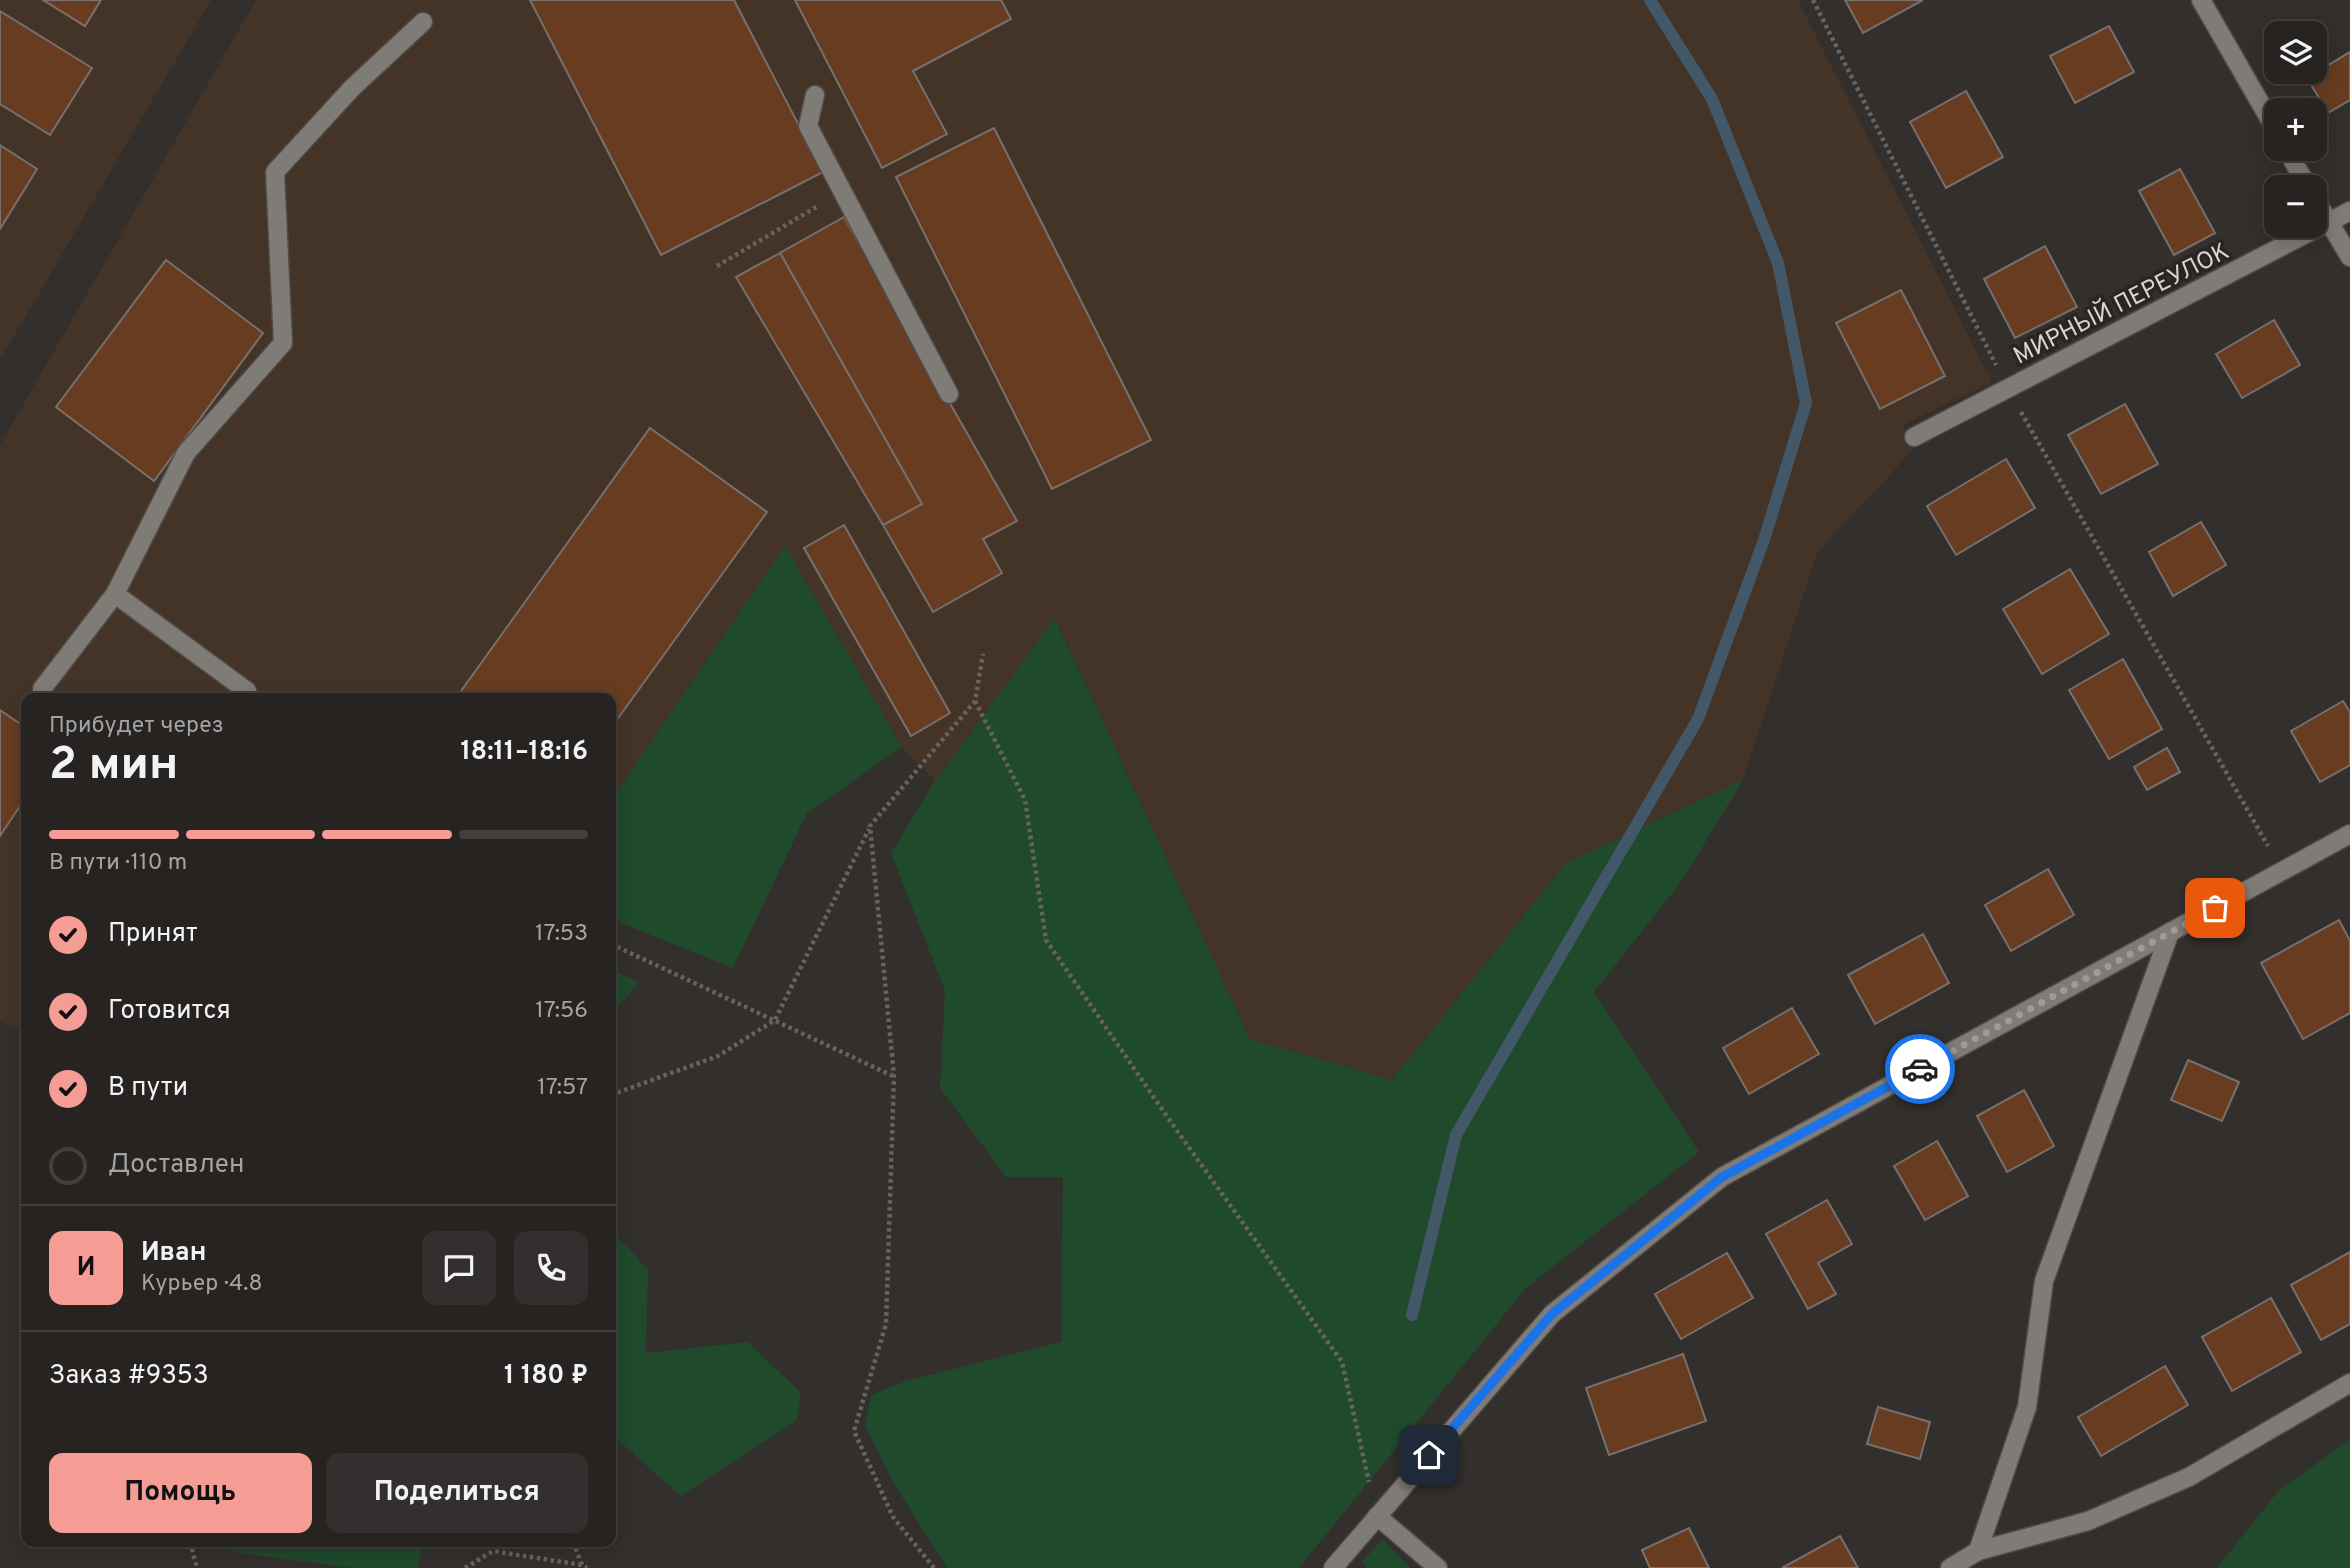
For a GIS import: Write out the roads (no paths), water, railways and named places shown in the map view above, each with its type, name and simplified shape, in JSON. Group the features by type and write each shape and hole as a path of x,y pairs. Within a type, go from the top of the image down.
{"street":[{"path":"2201,0 2264,109"},
{"path":"42,689 116,594 186,453 283,343 275,172 352,88 423,22"},
{"path":"815,95 808,126 949,394"},
{"name":"МИРНЫЙ ПЕРЕУЛОК","path":"1914,437 2350,211"},
{"path":"2327,220 2350,257"},
{"path":"116,594 247,691"},
{"path":"1333,1568 1552,1314 1722,1177 2350,834"},
{"path":"1978,1551 2027,1407 2044,1281 2170,932"},
{"path":"1950,1568 1978,1551 2088,1521 2189,1477 2350,1383"},
{"path":"1377,1516 1438,1568"}],"waterway":[{"path":"1412,1315 1456,1135 1698,719 1764,540 1806,403 1778,263 1712,99 1650,0"}]}
